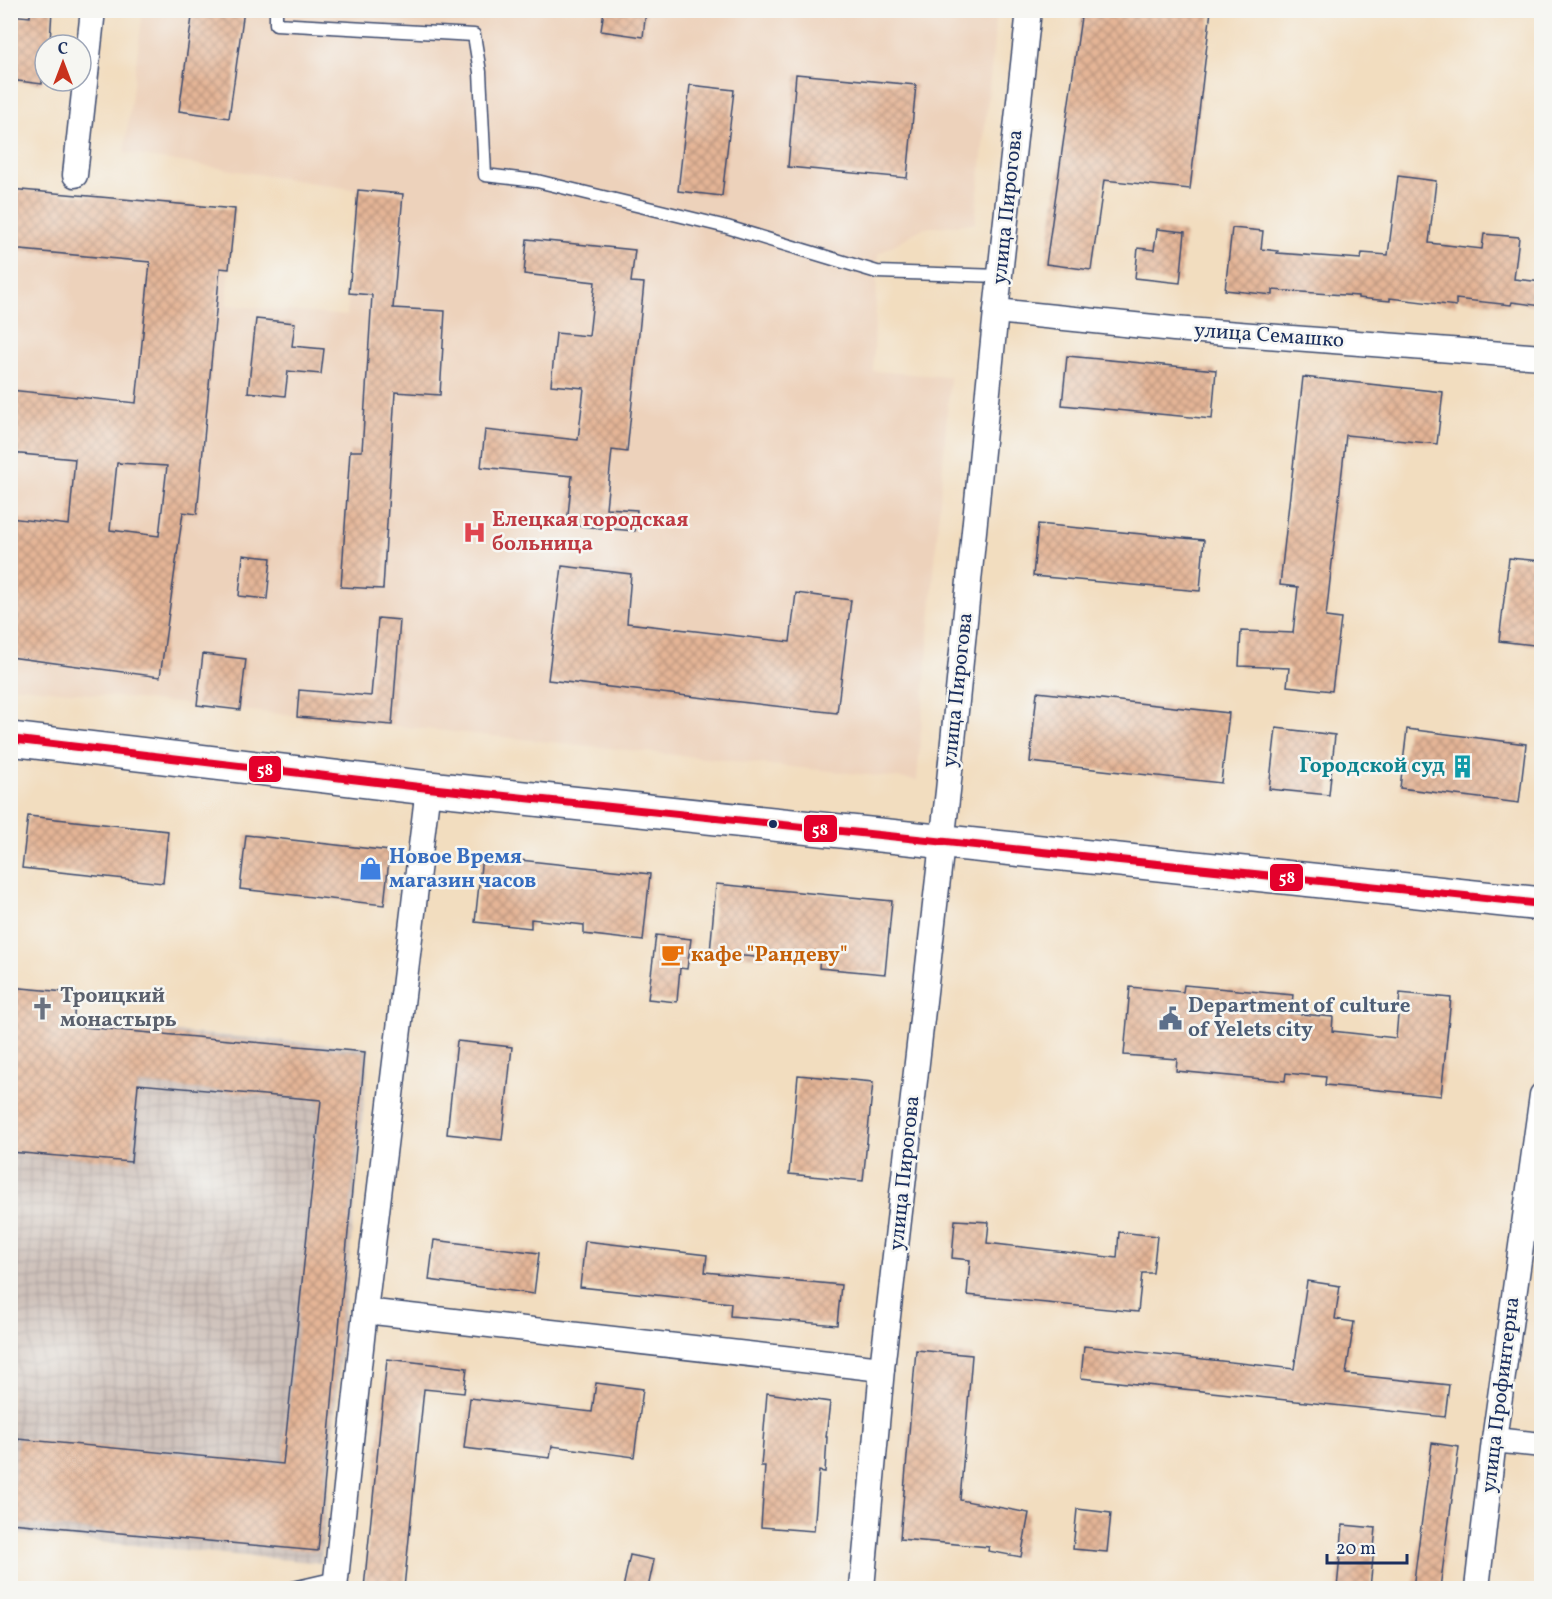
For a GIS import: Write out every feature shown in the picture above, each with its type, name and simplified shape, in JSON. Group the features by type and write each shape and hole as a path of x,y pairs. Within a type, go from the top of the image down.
{"main road":[{"path":"10,739 428,788 1542,904"}],"street":[{"path":"75,175 93,10"},
{"name":"улица Пирогова","path":"862,1588 882,1369 942,842 1029,10"},
{"name":"улица Семашко","path":"996,311 1174,329 1542,357"},
{"path":"335,1583 365,1311 428,788"},
{"name":"улица Профинтерна","path":"1477,1588 1494,1440 1542,1095"},
{"path":"365,1311 882,1369"},
{"path":"1494,1440 1542,1445"}],"lane":[{"path":"276,10 276,24 474,35 480,72 485,175 537,181 705,222 877,272 1000,276"},
{"path":"293,1588 335,1583"}],"shaded area":[{"name":"Елецкая городская больница","path":"143,11 997,11 975,223 923,228 878,254 873,371 950,377 917,780 11,686 10,189 235,209 226,305 347,316 358,190 124,153"},
{"path":"73,1023 369,1048 321,1563 16,1534 11,1526 10,1050"}],"building":[{"path":"30,10 52,10 51,33 33,33 33,83 10,80 10,15 30,17"},
{"path":"193,10 244,10 229,118 179,111"},
{"path":"604,10 646,10 643,37 601,31"},
{"path":"1082,10 1211,10 1190,189 1104,180 1091,270 1046,264"},
{"path":"796,74 916,85 907,178 788,167"},
{"path":"690,85 734,90 722,196 678,191"},
{"path":"1398,176 1436,181 1429,243 1482,249 1484,234 1519,237 1514,279 1542,282 1542,306 1456,299 1456,306 1390,298 1390,301 1358,298 1358,296 1273,290 1273,295 1225,290 1232,228 1263,231 1261,249 1278,251 1277,253 1361,259 1362,253 1388,255"},
{"path":"10,189 235,209 229,269 220,268 197,514 183,512 160,677 10,657 10,518 69,525 75,459 10,453 10,390 136,403 150,262 10,249","holes":["117,463 167,466 159,536 110,530"]},
{"path":"358,190 403,194 393,308 445,311 440,395 395,392 383,589 341,587 350,451 362,451 372,295 349,293"},
{"path":"1157,229 1185,232 1180,283 1135,278 1138,248 1154,250"},
{"path":"527,239 635,250 631,282 644,283 627,452 612,450 606,508 637,510 635,531 567,525 572,476 481,467 485,430 578,440 584,388 551,385 556,333 589,336 595,282 524,274"},
{"path":"256,319 295,323 292,346 324,349 321,374 288,371 285,396 248,392"},
{"path":"1067,356 1216,370 1212,419 1062,405"},
{"path":"1303,377 1443,392 1437,444 1346,435 1326,617 1341,619 1332,691 1287,686 1289,668 1239,666 1241,631 1293,633 1298,587 1280,585"},
{"path":"1038,524 1204,540 1200,591 1033,576"},
{"path":"243,555 271,558 267,599 239,596"},
{"path":"1509,558 1542,561 1542,646 1499,641"},
{"path":"562,566 631,574 627,623 790,642 796,593 851,600 837,713 548,680"},
{"path":"378,618 400,620 392,725 297,717 299,690 371,696"},
{"path":"203,654 246,659 240,710 197,705"},
{"path":"1037,692 1229,713 1221,783 1030,762"},
{"path":"1276,728 1335,735 1329,795 1269,789"},
{"name":"Городской суд","path":"1407,729 1526,744 1519,803 1400,788"},
{"path":"28,816 168,831 163,883 22,868"},
{"path":"246,835 390,851 384,905 240,889"},
{"path":"482,856 650,874 643,941 584,934 584,925 531,919 531,928 475,922"},
{"path":"716,884 892,901 885,974 819,968 820,956 766,951 766,958 710,953"},
{"path":"656,935 691,939 687,969 680,968 677,1002 648,999"},
{"path":"1184,985 1293,995 1291,1013 1333,1017 1332,1031 1396,1038 1400,993 1451,998 1441,1096 1325,1085 1326,1077 1286,1073 1285,1081 1176,1071 1177,1059 1124,1055 1130,987 1183,992"},
{"path":"10,987 76,993 73,1026 365,1052 318,1551 11,1523 18,1439 283,1464 321,1100 138,1084 131,1162 10,1152"},
{"path":"457,1041 512,1047 502,1140 447,1134"},
{"path":"798,1075 873,1082 863,1181 789,1174"},
{"path":"955,1220 989,1222 987,1243 1117,1258 1119,1232 1157,1236 1153,1273 1142,1273 1138,1312 967,1295 970,1260 952,1258"},
{"path":"434,1240 539,1253 534,1294 429,1280"},
{"path":"585,1241 707,1255 705,1272 841,1285 837,1325 730,1316 731,1303 580,1287"},
{"path":"1307,1281 1340,1286 1335,1319 1354,1322 1346,1374 1449,1385 1445,1417 1081,1378 1084,1346 1294,1369"},
{"path":"916,1350 972,1355 960,1500 1029,1513 1021,1557 988,1551 989,1547 900,1539"},
{"path":"387,1359 467,1368 464,1393 424,1389 404,1588 364,1588"},
{"path":"596,1383 643,1389 634,1457 552,1446 550,1458 464,1448 470,1398 592,1412"},
{"path":"767,1393 830,1402 825,1472 819,1471 814,1531 761,1527 765,1466 761,1466"},
{"path":"1432,1443 1459,1447 1440,1588 1413,1588"},
{"path":"1077,1509 1111,1513 1107,1552 1073,1549"},
{"path":"1343,1525 1376,1528 1370,1588 1337,1588"},
{"path":"630,1555 654,1560 648,1588 623,1588"}],"transit line":[{"name":"58","path":"10,739 428,788 1542,904"}],"place":[{"name":"Елецкая городская больница","path":"474,532"},
{"name":"Городской суд","path":"1463,766"},
{"name":"Новое Время магазин часов","path":"371,869"},
{"name":"кафе \"Рандеву\"","path":"673,955"},
{"name":"Троицкий монастырь","path":"42,1008"},
{"name":"Department of culture of Yelets city","path":"1170,1018"}]}
